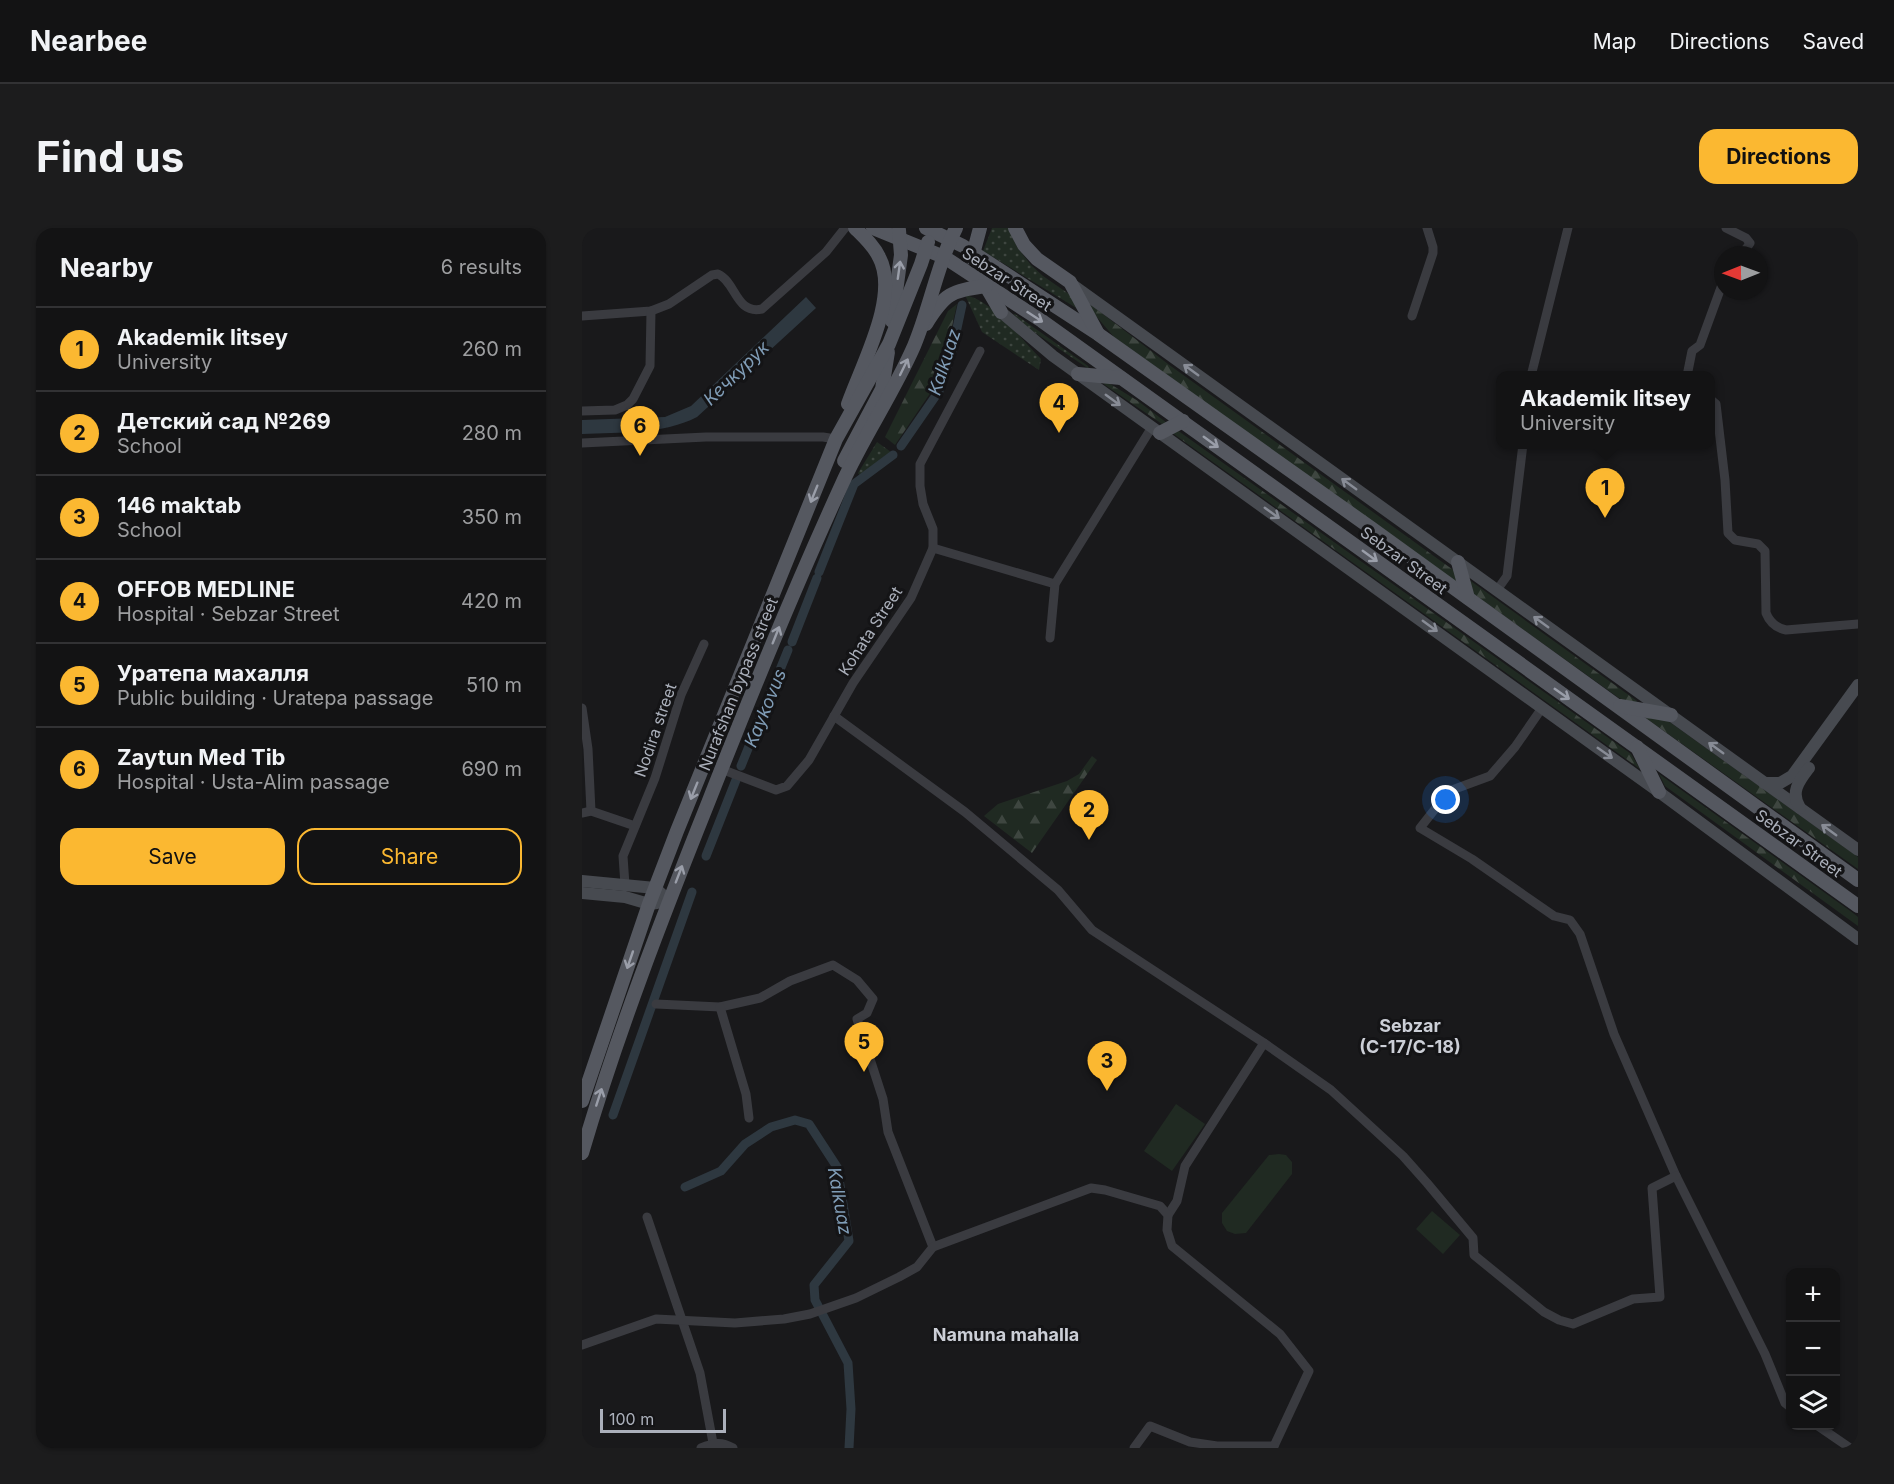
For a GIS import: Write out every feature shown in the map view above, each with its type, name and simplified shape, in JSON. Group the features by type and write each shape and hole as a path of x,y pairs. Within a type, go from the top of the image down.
{"main road":[{"path":"582,1101 655,888 836,440 881,316 887,289 886,277 879,255 855,228"},
{"name":"Sebzar Street","path":"873,228 899,233 944,257 1042,321 1858,906"},
{"path":"980,228 973,252 975,271 1001,312"},
{"name":"Sebzar Street","path":"1015,228 1024,245 1037,259 1070,282"},
{"path":"836,440 889,344 926,248 930,229"},
{"name":"Sebzar Street","path":"930,229 953,234 973,252 1098,334 1858,880"},
{"path":"803,570 847,452 882,389 902,255 899,233"},
{"name":"Nurafshan bypass street","path":"582,1153 626,1020 669,901 722,769 803,570 849,468 885,405 915,344 953,234"},
{"path":"1070,282 1098,334"},
{"path":"915,344 942,301 959,290 986,286"},
{"path":"970,288 985,296 1001,312"},
{"path":"1078,374 1122,378"},
{"path":"1156,430 1179,419 1189,398"},
{"path":"1458,562 1468,598"},
{"path":"1540,679 1553,660"},
{"path":"1615,705 1671,716"},
{"path":"1636,746 1659,792"}],"street":[{"path":"582,316 651,311 669,304 718,274 724,277 744,305 752,310 762,309 826,252 845,228"},
{"path":"1412,316 1433,253 1434,247 1427,228"},
{"path":"1532,371 1568,228"},
{"path":"1726,228 1748,240 1750,243 1748,246"},
{"name":"Sebzar Street","path":"1070,282 1858,850"},
{"path":"1688,371 1692,351 1700,345 1716,300"},
{"path":"582,411 615,410 627,405 633,399 650,366 651,311"},
{"name":"Sebzar Street","path":"1001,312 1036,343 1078,374 1659,792 1858,939"},
{"path":"980,351 920,464 920,486 926,513 933,529 933,548 1055,584"},
{"path":"1715,403 1725,480 1728,533 1735,540 1758,544 1765,551 1766,613 1769,620 1786,630 1858,624"},
{"path":"1050,638 1055,584 1156,430"},
{"path":"582,442 706,437 823,437 836,440"},
{"path":"1497,590 1507,576 1522,449"},
{"name":"Kohata Street","path":"722,769 776,790 787,786 809,760 853,683 911,598 933,548"},
{"name":"Nodira street","path":"626,885 623,856 654,778 681,695 705,644"},
{"path":"1764,783 1780,783 1792,776 1858,685"},
{"path":"1801,809 1796,797 1797,785 1858,699"},
{"path":"582,708 588,749 586,812 635,826"},
{"path":"1542,708 1515,747 1490,776 1452,790 1420,828 1472,859 1554,916 1570,920 1575,925 1614,1034 1677,1176 1765,1354 1786,1403"},
{"path":"834,716 965,812 1058,890 1092,930 1264,1042 1332,1090 1403,1156 1460,1221 1473,1238 1474,1255 1544,1312 1559,1320 1574,1324 1633,1299 1660,1297 1652,1188 1677,1176"},
{"path":"582,881 655,888 669,901"},
{"path":"582,893 625,897 649,904 669,901"},
{"path":"657,1004 720,1007 760,998 790,981 833,965 857,980 873,999 867,1013 856,1019 883,1099 888,1132 933,1247"},
{"path":"720,1007 746,1094 749,1118"},
{"path":"1134,1448 1150,1426 1190,1442 1217,1446 1275,1447 1309,1371 1280,1334 1172,1246 1167,1230 1168,1215 1177,1201 1185,1166 1264,1042"},
{"path":"582,1345 656,1319 735,1323 784,1319 810,1314 856,1298 899,1278 917,1267 933,1247 1091,1188 1160,1206 1168,1215"},
{"path":"647,1217 700,1373 713,1443"},
{"path":"1825,1430 1850,1448"},
{"path":"701,1448 713,1443 723,1443 733,1448"}],"green space":[{"path":"992,228 1008,228 1017,247 1031,265 1069,294 1078,309 983,251"},
{"path":"965,295 985,304 1006,321 1041,359 1039,370 982,332"},
{"path":"1086,301 1168,364 1456,572 1459,584 1114,337 1084,302"},
{"path":"957,304 947,349 933,389 895,445 885,437 948,311"},
{"path":"1013,314 1088,366 1089,369 1028,328"},
{"path":"1107,382 1138,401 1167,423 1162,424 1103,383"},
{"path":"1177,430 1631,754 1640,769 1171,432"},
{"path":"877,442 891,452 860,476 858,473"},
{"path":"1468,579 1637,701 1635,704 1619,698 1471,592"},
{"path":"1643,716 1664,718 1858,857 1858,869"},
{"path":"1092,756 1097,760 1032,853 984,816 998,804 1067,781 1079,774"},
{"path":"1659,774 1853,913 1858,917 1858,926 1665,786"},
{"path":"1176,1104 1205,1124 1172,1171 1144,1151"},
{"path":"1269,1155 1286,1155 1292,1162 1292,1174 1246,1233 1235,1234 1227,1231 1222,1223 1222,1213"},
{"path":"1432,1211 1460,1235 1443,1254 1416,1229"}],"water":[{"name":"Кечкурук","path":"806,297 816,308 697,417 684,423 655,430 582,434 582,420 665,417 691,406"}],"waterway":[{"name":"Kalkuaz","path":"901,446 939,391 952,351 962,305"},
{"name":"Kalkuaz","path":"819,572 854,484 893,455"},
{"name":"Kalkuaz","path":"792,642 817,578"},
{"name":"Kaykovus","path":"741,766 788,650"},
{"name":"Kaykovus","path":"706,856 736,780"},
{"name":"Kalkuaz","path":"613,1115 692,892"},
{"name":"Kalkuaz","path":"685,1187 721,1171 745,1144 771,1127 795,1120 809,1124 837,1167 849,1241 814,1285 815,1300 848,1363 851,1409 849,1448"}],"place":[{"name":"OFFOB MEDLINE","path":"1059,433"},
{"name":"Zaytun Med Tib","path":"640,456"},
{"name":"Akademik litsey","path":"1605,518"},
{"name":"Детский сад №269","path":"1089,840"},
{"name":"Уратепа махалля","path":"864,1072"},
{"name":"146 maktab","path":"1107,1091"}],"district":[{"name":"Sebzar (C-17/C-18)","path":"1410,1035"},
{"name":"Namuna mahalla","path":"1006,1334"}]}
